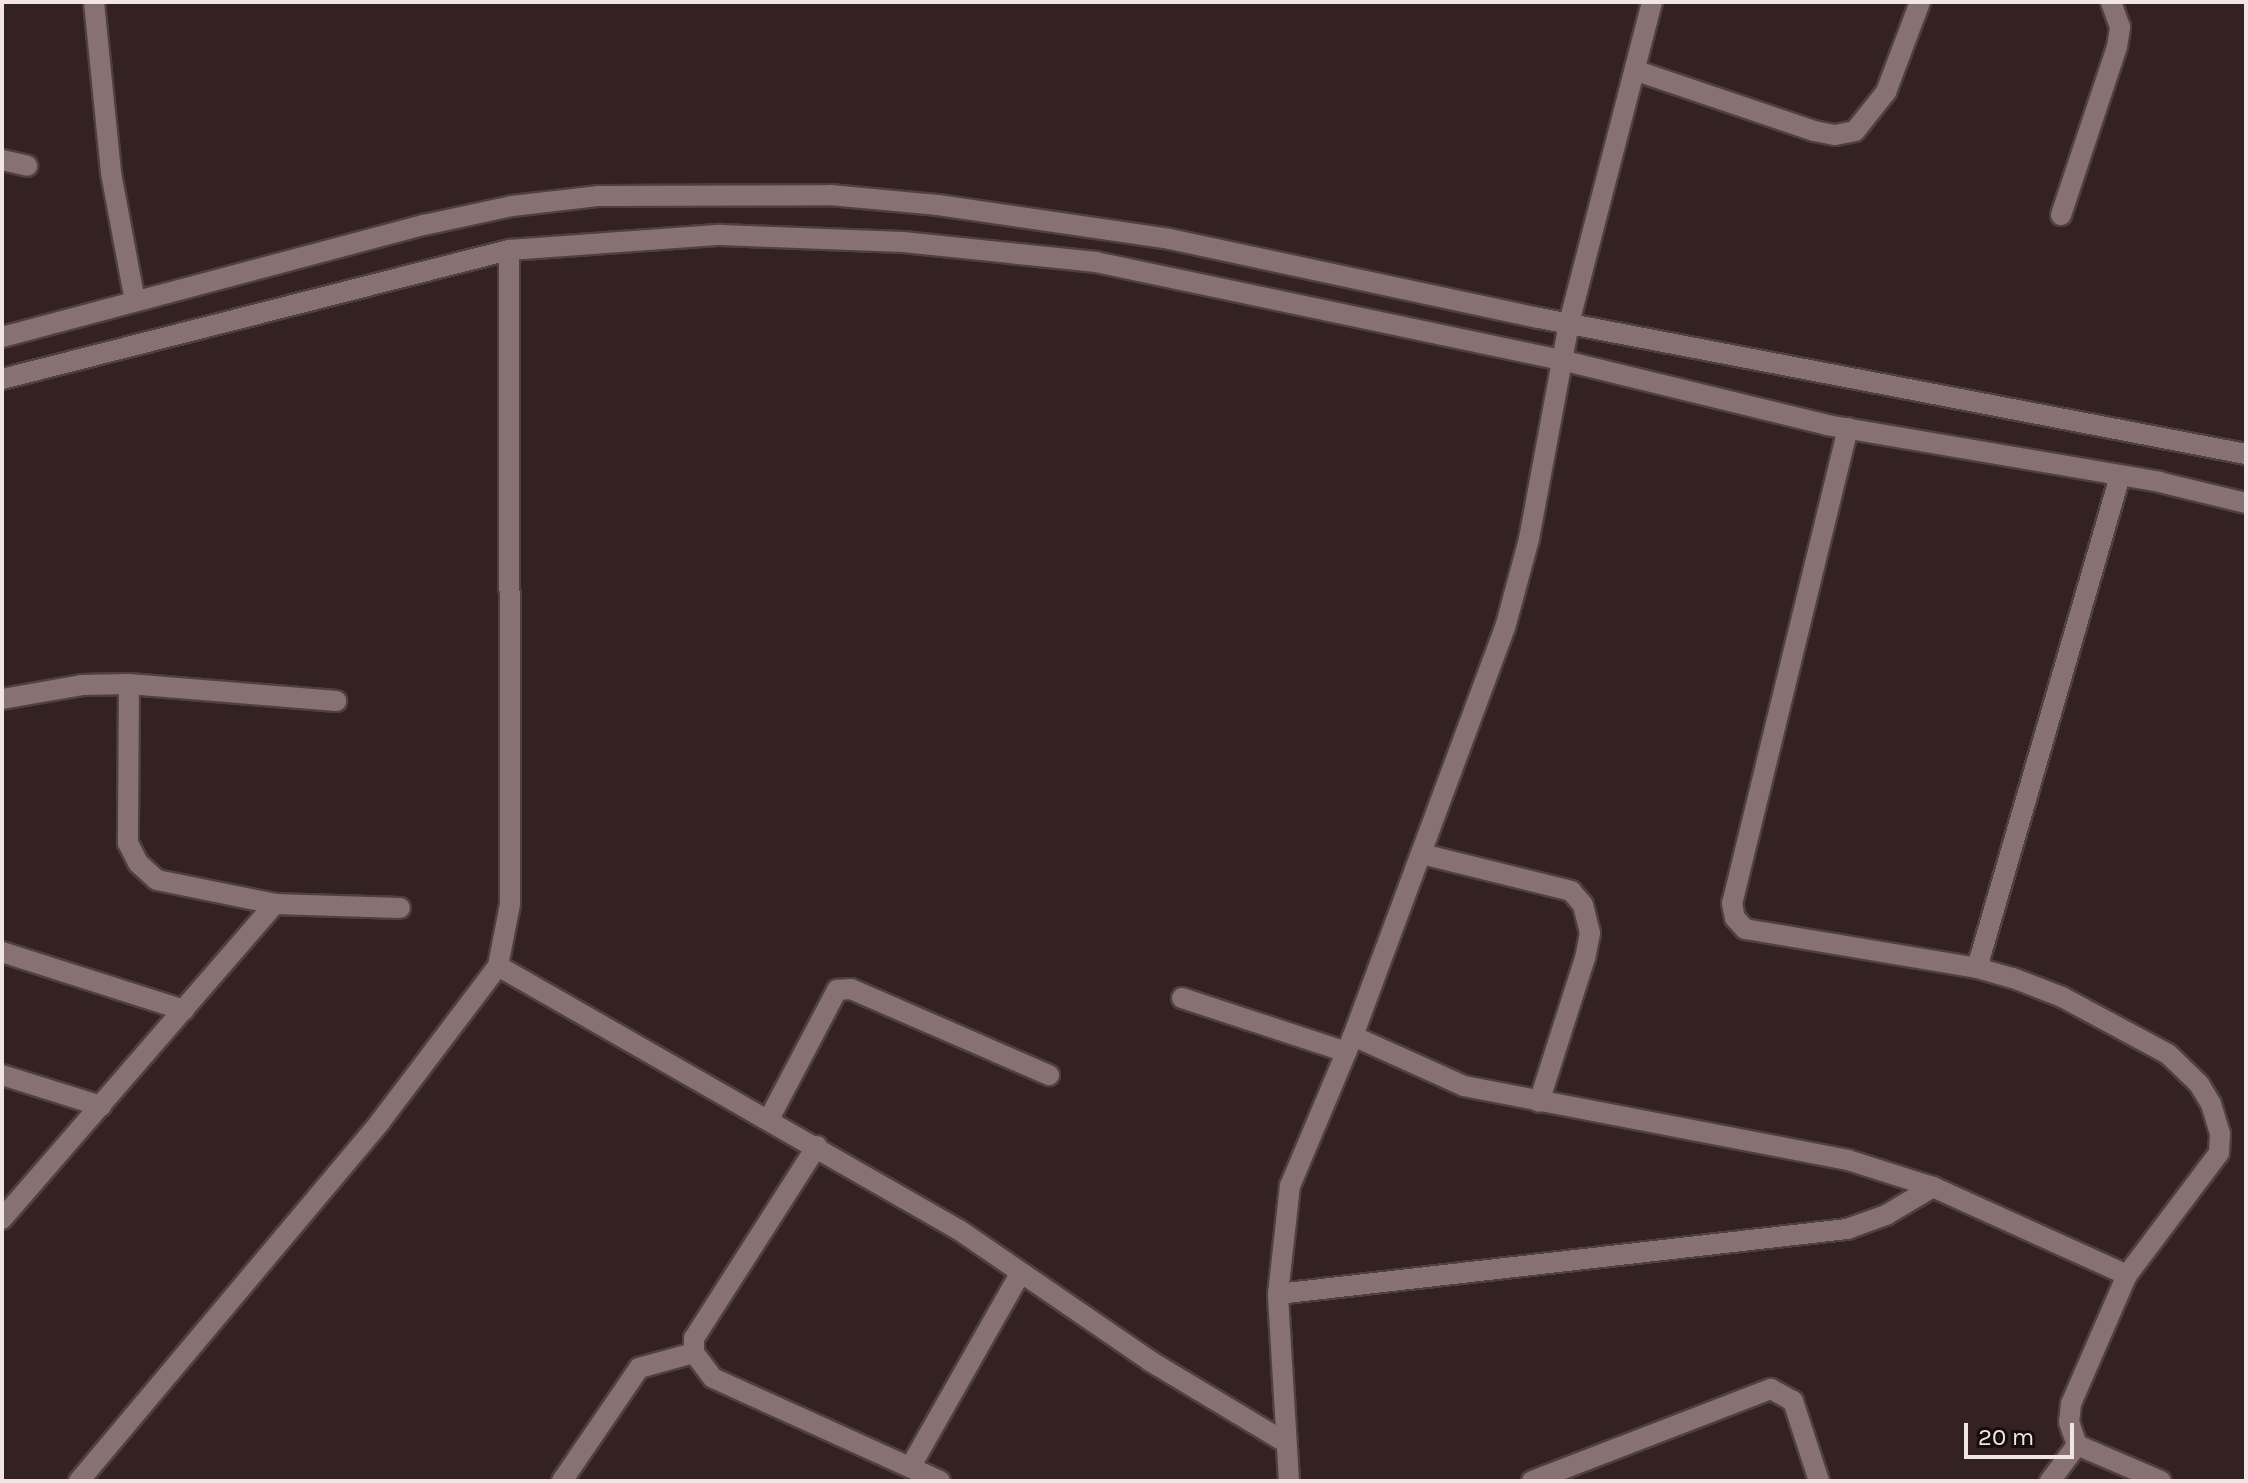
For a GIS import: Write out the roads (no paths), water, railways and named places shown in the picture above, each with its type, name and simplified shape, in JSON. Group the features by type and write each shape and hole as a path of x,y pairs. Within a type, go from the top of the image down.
{"street":[{"path":"94,2 111,173 135,301"},
{"path":"1289,1481 1278,1294 1290,1186 1422,854 1509,614 1529,539 1569,323 1637,71 1652,2"},
{"path":"1637,71 1814,131 1835,135 1855,131 1886,92 1920,2"},
{"path":"2061,215 2117,47 2120,27 2111,2"},
{"path":"2,160 27,166"},
{"path":"2,337 512,206 599,196 830,195 938,205 1170,239 1569,323 2246,454"},
{"path":"2,379 509,250 720,235 948,246 1096,262 1561,360 1848,428 2120,476 2246,503"},
{"path":"79,1481 380,1122 498,966 510,904 509,250"},
{"path":"1848,428 1732,903 1735,918 1745,929 1977,968 2062,997 2168,1054 2199,1084 2211,1104 2220,1134 2219,1153 2127,1275 2071,1404 2069,1422 2077,1445 2161,1481"},
{"path":"1977,968 2120,476"},
{"path":"2,699 82,685 129,684 336,701"},
{"path":"129,684 128,843 138,863 157,880 275,904 400,908"},
{"path":"1422,854 1571,891 1583,905 1590,933 1585,958 1539,1102"},
{"path":"2,1219 275,904"},
{"path":"2,952 184,1010"},
{"path":"498,966 959,1230 1150,1361 1285,1442"},
{"path":"769,1119 837,990 851,989 1049,1075"},
{"path":"1182,998 1349,1044 1423,1072 1539,1102 1848,1160 1933,1187 2127,1275"},
{"path":"2,1075 101,1106"},
{"path":"817,1146 694,1338 694,1353 713,1378 912,1464 940,1481"},
{"path":"1278,1294 1847,1229 1886,1215 1933,1187"},
{"path":"912,1464 1020,1274"},
{"path":"562,1481 639,1368 694,1353"},
{"path":"1532,1481 1771,1389 1793,1401 1819,1481"},
{"path":"2050,1481 2077,1445"}]}
